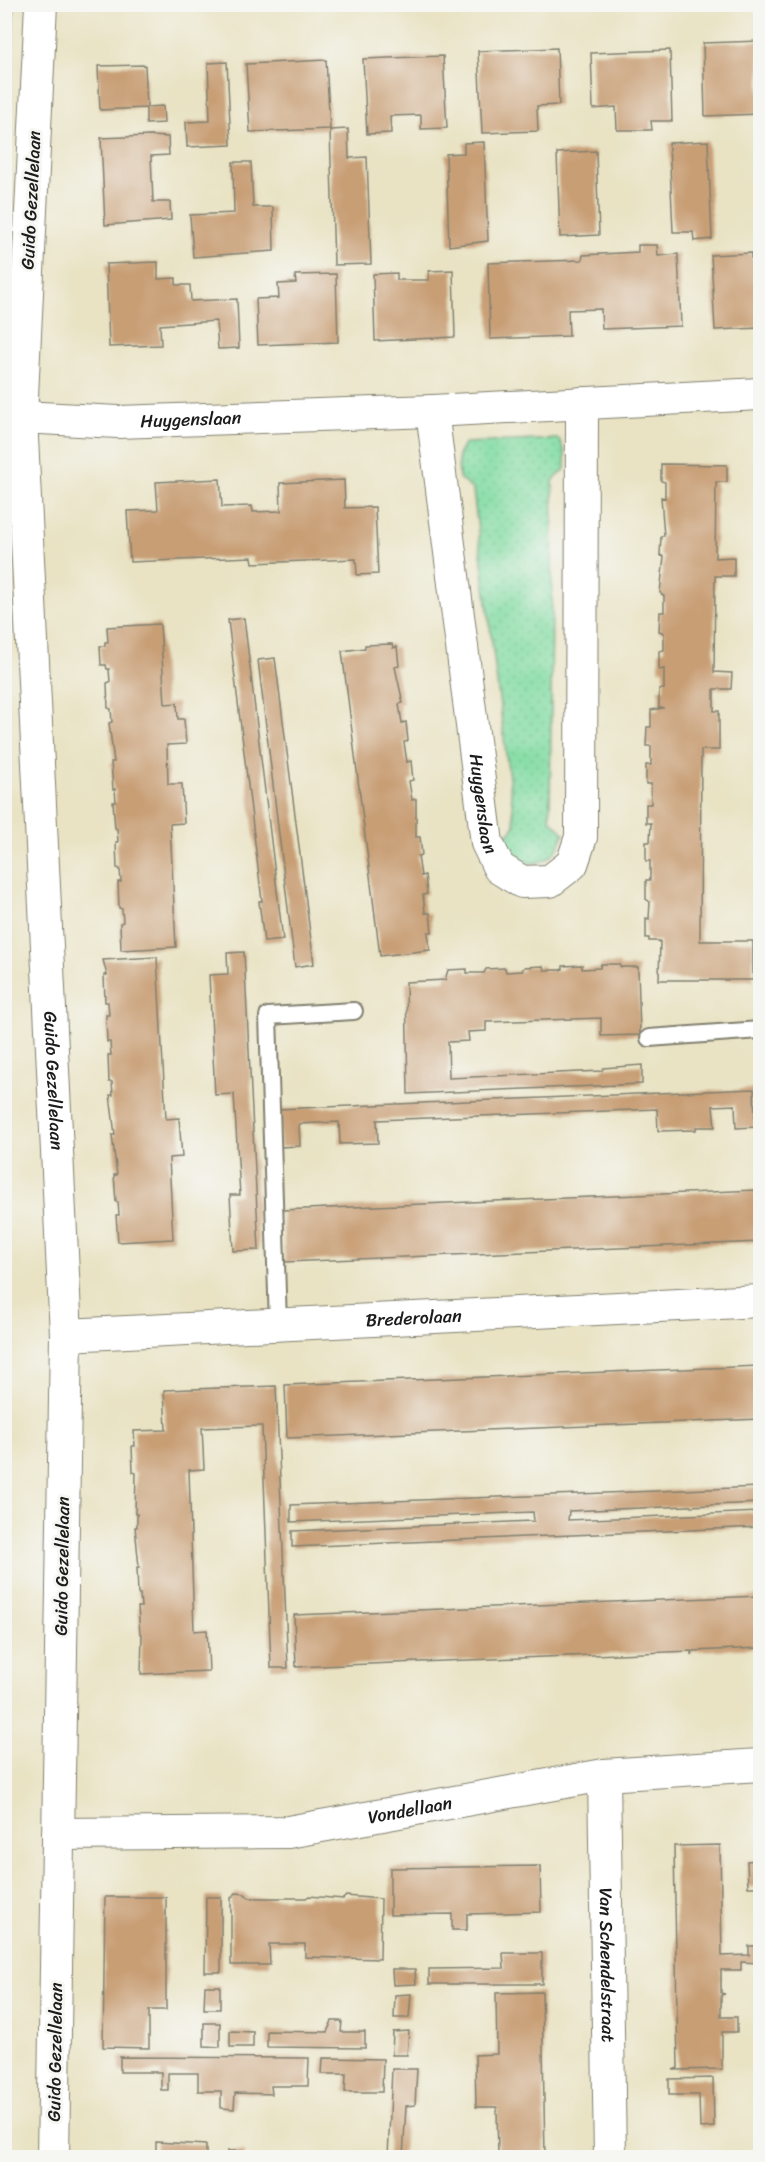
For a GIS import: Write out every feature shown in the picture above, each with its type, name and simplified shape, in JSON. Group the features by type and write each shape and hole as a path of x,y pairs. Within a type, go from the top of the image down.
{"street":[{"path":"41,5 54,4"},
{"name":"Guido Gezellelaan","path":"41,5 21,417 66,1335 53,2157"},
{"name":"Huygenslaan","path":"21,417 118,422 432,411 760,394"},
{"name":"Huygenslaan","path":"432,411 487,843 499,868 522,882 550,881 572,864 581,837 582,403"},
{"name":"Brederolaan","path":"66,1335 760,1301"},
{"name":"Vondellaan","path":"58,1834 288,1832 604,1775 760,1766"},
{"name":"Van Schendelstraat","path":"604,1775 609,2157"}],"lane":[{"path":"278,1324 268,1016 354,1011"},
{"path":"649,1038 760,1030"}],"green space":[{"path":"4,5 14,5 5,147"},
{"path":"559,439 565,453 565,469 553,481 550,819 564,833 553,854 536,863 518,858 504,839 515,826 473,490 459,478 458,456 465,443"}],"building":[{"path":"760,41 760,114 705,116 703,43"},
{"path":"557,48 559,105 537,106 538,131 482,133 478,51"},
{"path":"670,50 672,121 651,121 652,130 617,130 616,107 593,109 591,53"},
{"path":"443,56 447,128 421,129 421,115 390,116 391,133 367,134 363,59"},
{"path":"326,60 330,129 250,132 246,64"},
{"path":"227,62 231,145 187,147 186,122 210,121 208,63"},
{"path":"145,65 147,107 163,106 164,123 146,124 146,108 100,110 98,66"},
{"path":"348,129 349,158 367,157 371,264 334,265 330,130"},
{"path":"168,137 169,155 151,156 153,202 170,202 171,220 105,225 101,138"},
{"path":"708,141 712,239 694,241 693,232 673,232 669,143"},
{"path":"484,142 488,241 449,246 446,154 464,153 464,143"},
{"path":"596,151 599,235 560,237 557,153"},
{"path":"233,162 251,162 253,207 273,207 274,251 193,257 190,215 234,213"},
{"path":"638,245 657,245 658,256 678,254 681,326 602,329 601,309 568,310 569,336 490,339 488,263 582,260 583,255 638,252"},
{"path":"751,253 751,258 760,257 760,328 715,330 711,255"},
{"path":"158,262 158,279 176,278 176,285 190,285 191,301 237,299 239,348 218,349 216,321 160,325 161,345 109,347 106,264"},
{"path":"453,270 455,337 375,341 373,274 397,273 397,280 429,280 429,271"},
{"path":"336,274 338,342 258,345 256,299 279,298 278,284 296,283 295,275"},
{"path":"661,464 727,465 727,482 716,482 715,558 734,557 734,576 715,576 714,672 732,673 731,689 714,689 714,711 719,711 719,750 701,750 700,941 753,941 753,980 659,980 660,941 649,941 649,938 646,938 646,918 649,919 650,902 646,899 646,880 650,880 650,861 646,861 646,842 650,842 651,823 646,823 646,804 651,804 651,784 646,784 646,765 651,765 651,746 646,746 647,727 651,727 651,710 664,708 659,708 659,689 664,689 664,669 659,670 659,651 664,650 664,633 659,631 660,612 664,612 664,596 660,593 664,557 660,555 661,536 664,536 661,497 665,498 665,482 661,481"},
{"path":"220,479 222,507 252,506 253,512 281,511 280,483 344,480 345,508 375,507 378,574 357,575 356,559 253,563 252,557 130,562 127,511 158,510 156,482"},
{"path":"244,618 283,940 264,942 259,901 262,901 228,620"},
{"path":"160,624 165,704 177,703 178,719 184,719 186,744 167,745 168,784 182,784 184,823 170,824 176,947 121,950 120,923 123,922 122,909 119,908 118,882 121,882 120,869 117,868 116,842 118,842 113,802 116,802 111,762 114,762 109,723 112,722 111,709 108,708 107,683 110,682 109,669 106,665 101,665 100,646 105,646 105,642 108,642 107,627"},
{"path":"392,644 393,648 397,647 399,666 395,667 403,703 399,704 402,723 406,722 408,741 404,742 407,762 411,761 413,780 409,781 412,800 416,799 416,837 420,837 422,855 418,856 421,876 425,875 427,894 423,895 425,913 430,913 432,932 428,932 430,950 380,956 342,651 365,648 365,645"},
{"path":"275,658 314,964 295,967 258,660"},
{"path":"244,952 259,1250 233,1251 230,1195 240,1195 234,1094 215,1095 209,975 228,974 227,953"},
{"path":"157,957 166,1119 179,1118 182,1157 169,1158 173,1239 118,1242 116,1215 119,1215 114,1175 117,1175 112,1135 115,1135 110,1095 113,1095 112,1082 109,1082 108,1055 111,1055 110,1042 107,1042 106,1015 109,1015 108,1002 105,1002 104,975 107,975 103,960"},
{"path":"601,964 638,967 640,1035 601,1036 601,1018 486,1022 486,1031 468,1032 469,1041 448,1042 449,1078 602,1071 603,1068 642,1065 642,1084 408,1094 406,982 445,980 448,970 467,969 467,973 484,973 486,969 505,968 506,972 522,971 524,967 543,966 544,970 560,970 563,966 582,965 582,969 600,968"},
{"path":"754,1089 755,1127 736,1128 735,1105 713,1106 715,1127 696,1127 696,1130 658,1131 657,1109 377,1120 378,1143 340,1144 339,1122 299,1124 300,1146 280,1147 278,1109"},
{"path":"757,1190 760,1242 285,1262 282,1210"},
{"path":"760,1366 760,1419 287,1438 285,1385"},
{"path":"276,1386 288,1668 271,1668 262,1426 202,1428 204,1469 189,1470 194,1631 207,1630 209,1671 141,1674 142,1634 140,1634 138,1607 141,1607 140,1594 138,1594 137,1567 139,1567 135,1527 137,1527 136,1473 133,1472 132,1446 135,1446 134,1431 166,1430 164,1390"},
{"path":"760,1487 760,1503 569,1511 568,1520 760,1512 760,1527 292,1547 292,1531 534,1521 533,1512 291,1522 291,1505"},
{"path":"760,1596 760,1648 693,1651 691,1655 691,1651 296,1667 294,1615"},
{"path":"720,1845 722,1956 749,1955 749,1946 760,1946 760,1963 741,1962 741,1970 721,1970 721,1993 725,1994 721,1995 721,2017 737,2017 737,2032 722,2032 722,2069 673,2070 678,2068 674,1846"},
{"path":"760,1860 760,1887 748,1887 747,1861"},
{"path":"540,1866 541,1912 467,1914 467,1930 452,1930 452,1914 390,1915 390,1868"},
{"path":"236,1893 245,1894 249,1898 306,1898 309,1896 343,1899 346,1896 381,1899 380,1959 305,1957 305,1944 269,1944 270,1965 231,1965 231,1898"},
{"path":"105,1897 166,1897 166,2010 149,2010 149,2048 103,2047"},
{"path":"206,1897 221,1897 221,1972 205,1972"},
{"path":"503,1953 542,1953 542,1984 429,1984 429,1969 504,1968"},
{"path":"392,1969 415,1969 416,1984 393,1985"},
{"path":"205,1986 220,1986 220,2009 204,2009"},
{"path":"542,1992 545,2157 498,2157 497,2107 476,2107 475,2055 497,2054 496,1993"},
{"path":"411,1994 409,2018 394,2018 395,1995"},
{"path":"332,2021 342,2021 341,2032 365,2032 365,2048 267,2047 267,2031 327,2032"},
{"path":"204,2023 220,2023 220,2047 204,2046"},
{"path":"230,2031 253,2032 253,2047 230,2047"},
{"path":"409,2031 407,2055 392,2055 393,2032"},
{"path":"120,2057 309,2058 308,2086 271,2086 272,2094 235,2093 234,2109 221,2108 221,2091 198,2091 198,2073 168,2073 168,2090 161,2090 161,2072 120,2072"},
{"path":"323,2058 383,2059 382,2092 345,2092 346,2074 322,2074"},
{"path":"392,2069 417,2069 415,2105 406,2106 403,2157 388,2157"},
{"path":"713,2078 714,2127 700,2128 699,2095 669,2095 669,2079"},
{"path":"156,2142 206,2145 206,2157 156,2157"},
{"path":"228,2151 244,2151 244,2157 228,2157"}]}
